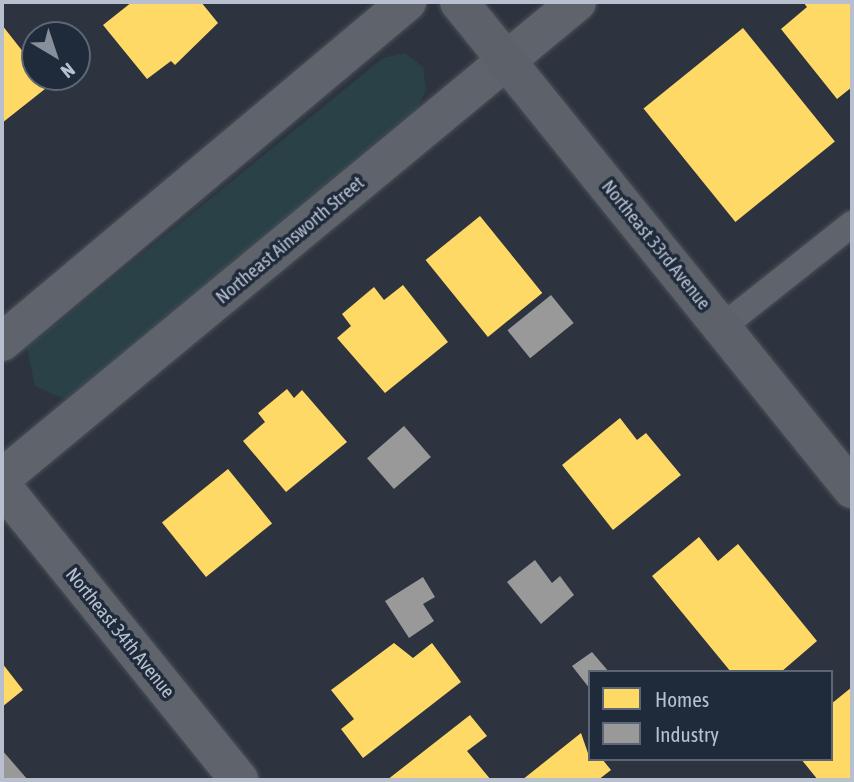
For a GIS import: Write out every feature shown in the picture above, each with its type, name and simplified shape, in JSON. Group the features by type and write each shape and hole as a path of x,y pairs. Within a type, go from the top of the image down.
{"main road":[{"name":"Northeast 33rd Avenue","path":"459,2 852,489"}],"street":[{"path":"2,342 407,2"},
{"name":"Northeast Ainsworth Street","path":"2,478 578,2"},
{"name":"Northeast 34th Avenue","path":"2,486 239,780"}],"lane":[{"path":"722,327 852,224"}],"green space":[{"path":"405,53 423,67 426,90 417,108 66,400 35,386 27,348 383,58"}],"building: Homes":[{"path":"132,2 201,2 218,23 175,65 171,61 147,79 103,25"},
{"path":"803,2 852,2 852,87 837,99 781,29 807,7"},
{"path":"2,25 21,49 21,91 42,91 2,123"},
{"path":"743,28 835,141 735,222 644,109"},
{"path":"480,216 542,293 488,337 426,260"},
{"path":"403,285 448,342 385,393 337,338 351,326 342,314 374,287 384,300"},
{"path":"287,389 294,398 302,390 347,442 286,492 243,441 265,422 258,413"},
{"path":"620,418 637,440 646,433 681,475 613,530 562,465"},
{"path":"228,469 272,523 206,577 162,522"},
{"path":"699,537 718,561 738,544 817,641 783,670 729,670 652,576"},
{"path":"394,643 413,658 432,643 461,682 363,758 341,729 354,719 331,690"},
{"path":"2,663 23,690 2,707"},
{"path":"852,687 852,780 818,780 803,761 833,761 833,702"},
{"path":"470,715 487,736 467,751 491,780 387,780"},
{"path":"581,733 588,761 604,761 611,770 598,780 522,780"}],"building: Industry":[{"path":"551,295 574,323 530,358 507,330"},
{"path":"404,426 431,457 394,489 367,458"},
{"path":"535,560 552,583 560,576 574,595 541,624 507,582"},
{"path":"423,577 435,597 423,604 434,621 409,638 385,601"},
{"path":"592,652 607,670 588,670 588,686 572,666"},
{"path":"2,750 28,780 2,780"}]}
